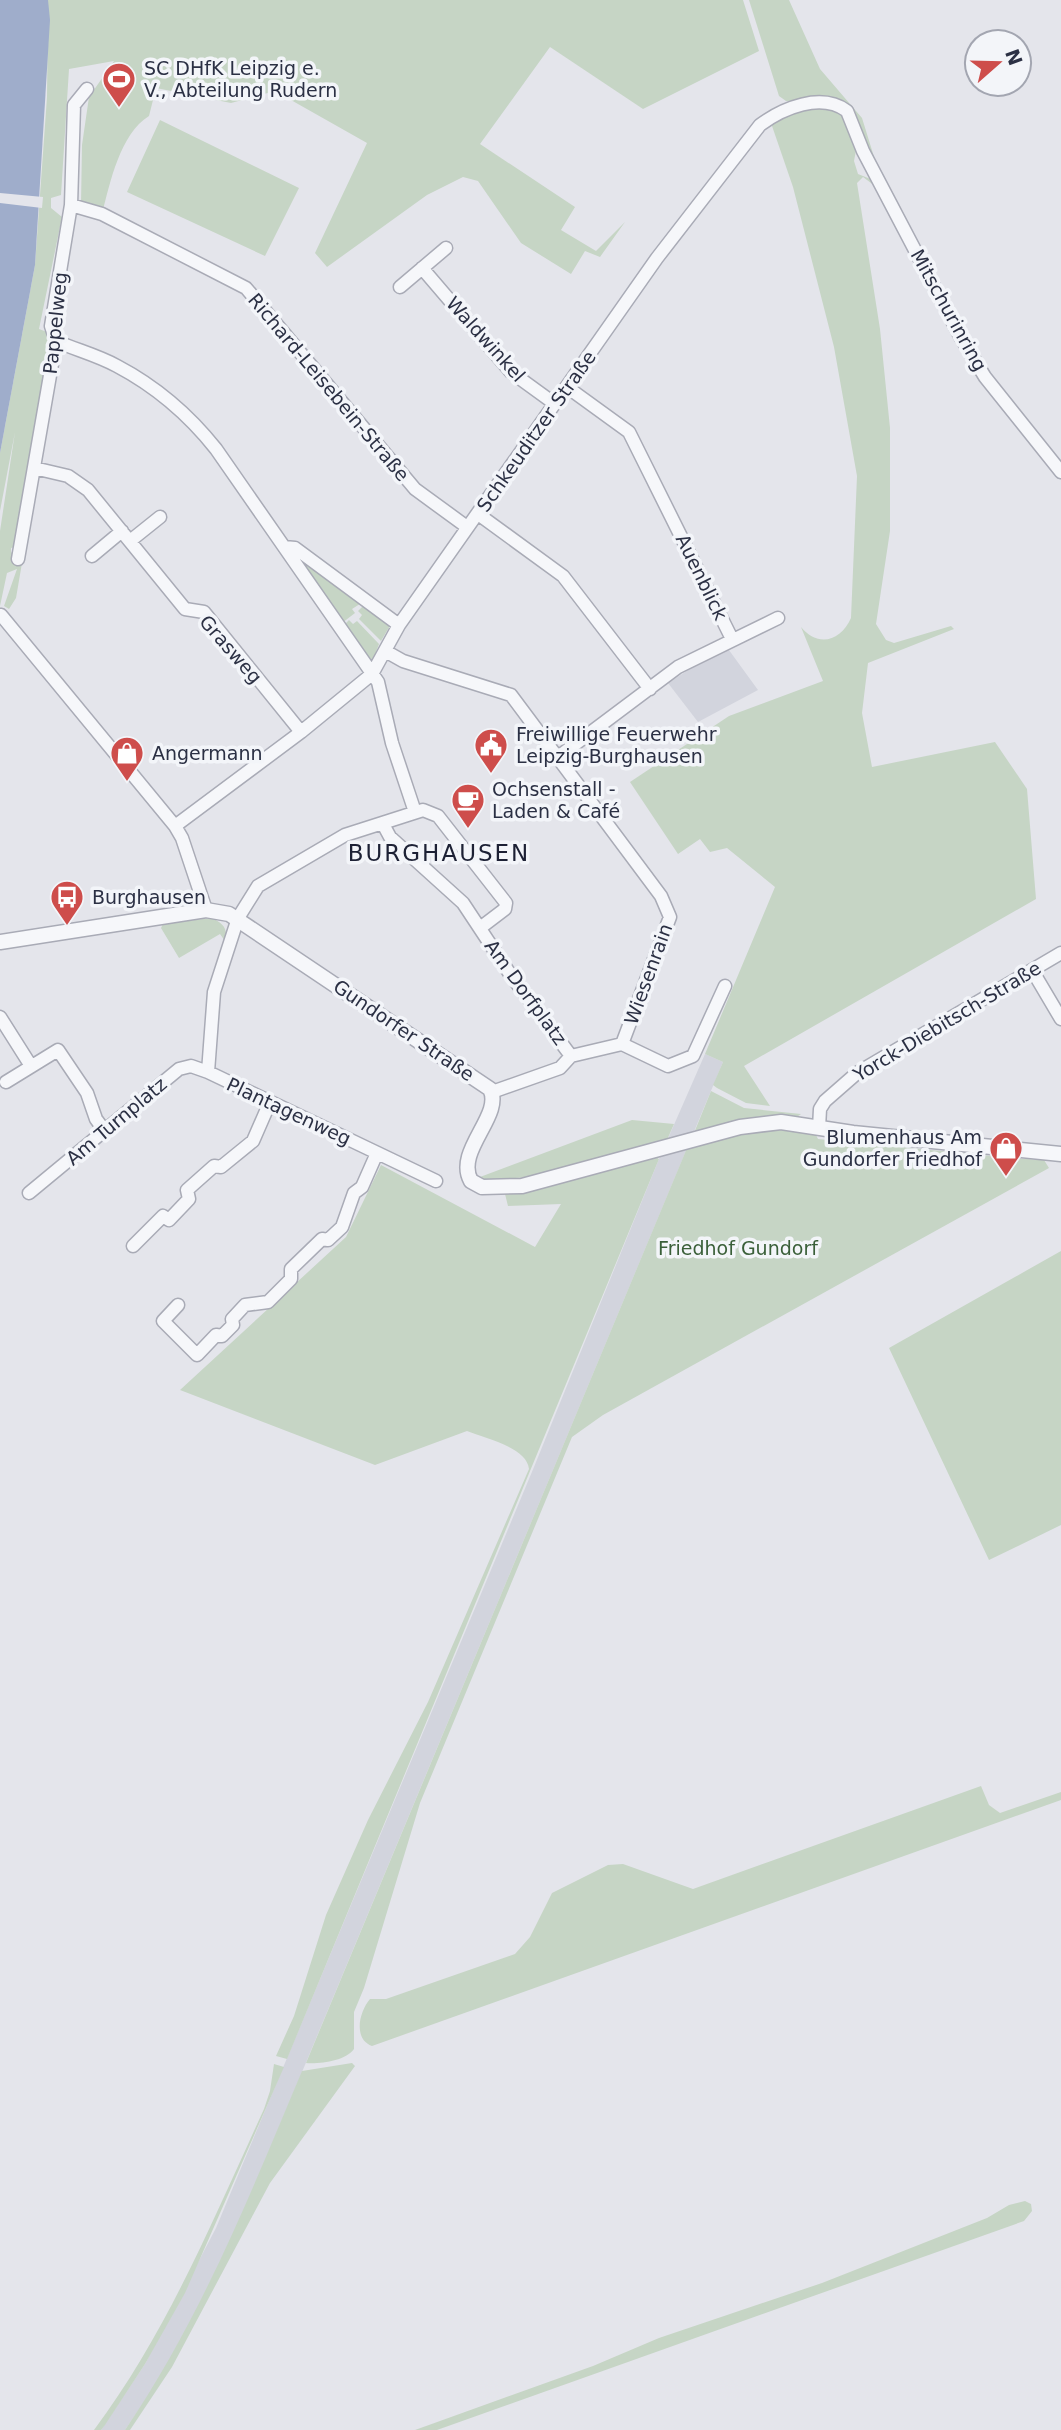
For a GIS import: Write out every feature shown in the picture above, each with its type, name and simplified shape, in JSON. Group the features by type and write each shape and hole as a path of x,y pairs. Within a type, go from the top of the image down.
{"street":[{"name":"Pappelweg","path":"18,559 56,341 51,326 71,205 74,106 87,89"},
{"name":"Schkeuditzer Straße","path":"175,826 301,732 372,674 387,652 399,625 657,258 760,125 780,111 820,103 839,105 851,117 863,151 876,172"},
{"name":"Mitschurinring","path":"876,172 972,356 1061,472"},
{"name":"Richard-Leisebein-Straße","path":"71,205 102,214 246,288 415,489 467,527"},
{"path":"400,287 446,248"},
{"name":"Waldwinkel","path":"422,268 511,372 555,404"},
{"path":"56,341 117,365 186,415 216,449 372,674 383,695 392,743 415,812 345,835 263,881 238,918"},
{"name":"Auenblick","path":"558,757 678,667 732,639 629,432 567,387"},
{"name":"Grasweg","path":"34,468 80,483 185,608 204,612 301,732"},
{"path":"478,514 563,576 650,689"},
{"path":"92,556 160,517"},
{"path":"284,547 295,548 399,625"},
{"path":"0,942 212,911 175,826 1,615"},
{"path":"732,639 778,618"},
{"name":"Wiesenrain","path":"387,652 393,658 511,695 661,896 670,917 622,1044 571,1056 560,1068 492,1092"},
{"name":"Am Dorfplatz","path":"415,812 428,810 438,816 506,903 505,909 480,928"},
{"name":"Am Dorfplatz","path":"383,824 390,837 463,902 571,1056"},
{"name":"Gundorfer Straße","path":"212,911 238,918 487,1086 492,1092 493,1102 468,1160 471,1181 482,1187 502,1187 568,1174 764,1123 781,1122 819,1128"},
{"name":"Plantagenweg","path":"238,918 215,992 208,1072 436,1181"},
{"name":"Yorck-Diebitsch-Straße","path":"819,1128 820,1109 825,1101 857,1073 1061,953"},
{"path":"1032,970 1061,1019"},
{"path":"622,1044 668,1066 693,1056 725,986"},
{"path":"0,1017 32,1066"},
{"path":"6,1082 58,1050 87,1093 96,1119 104,1130"},
{"name":"Am Turnplatz","path":"29,1193 178,1069 191,1066 208,1072"},
{"path":"133,1246 163,1216 169,1220 189,1199 187,1190 214,1166 221,1167 247,1148 270,1102"},
{"path":"819,1128 1061,1154"},
{"path":"178,1305 163,1321 197,1355 216,1335 222,1336 233,1325 232,1319 245,1305 268,1302 291,1279 291,1269 321,1239 328,1240 342,1227 354,1193 362,1187 377,1153"}],"shaded area":[{"path":"726,646 758,690 698,722 668,683"},
{"path":"705,1054 723,1062 232,2240 199,2308 157,2383 125,2430 101,2430 145,2364 216,2228"}],"green space":[{"path":"48,0 743,0 759,51 643,109 550,47 480,144 575,207 561,230 596,251 625,222 600,257 585,251 571,274 521,243 478,181 463,177 427,195 327,267 315,253 367,143 275,91 231,103 156,88 149,116 139,124 123,147 102,214 81,204 82,145 89,97 114,61 69,69 61,195 51,198 51,208 62,217 39,329 47,332 51,344 15,547 11,548 11,552 22,563 16,598 9,609 4,606 17,569 7,573 0,606 0,531 15,432 0,511 0,453 35,265 47,97"},
{"path":"749,0 789,0 820,69 862,118 875,160 849,110 786,101 779,96"},
{"path":"821,107 845,114 857,145 854,161 858,174 873,180 983,379 981,383 967,362 875,186 863,177 857,183 880,329 890,428 890,531 876,624 886,640 894,643 951,626 954,629 868,663 862,713 872,767 995,742 1027,789 1036,899 744,1066 770,1106 746,1103 713,1085 723,1062 705,1054 775,887 727,848 710,852 700,839 678,854 630,782 729,716 823,681 801,627 815,638 829,639 841,632 851,618 857,476 834,347 793,187 771,123 789,113"},
{"path":"160,120 299,188 265,256 127,192"},
{"path":"303,559 363,602 352,609 355,613 342,623 300,561"},
{"path":"365,604 391,624 381,641 359,619 362,615 358,611"},
{"path":"349,620 353,624 357,621 379,644 373,660 364,656 343,626"},
{"path":"211,918 224,926 225,941 220,934 179,958 161,928 163,924"},
{"path":"711,1091 744,1108 801,1114 797,1117 749,1118 694,1133"},
{"path":"632,1120 674,1124 667,1140 530,1177 486,1180 480,1177"},
{"name":"Friedhof Gundorf","path":"782,1127 815,1133 818,1139 992,1156 995,1163 1006,1158 1044,1160 1049,1168 603,1415 572,1437 420,1803 364,1988 354,2012 354,2049 339,2059 306,2063 687,1148 750,1131"},
{"path":"656,1157 659,1159 287,2059 276,2056 294,2016 326,1915 368,1820 428,1702 529,1469 526,1461 513,1449 467,1431 375,1465 180,1390 346,1237 381,1165 535,1247 561,1204 508,1206 505,1194 528,1191"},
{"path":"1061,1251 1061,1525 989,1560 889,1348"},
{"path":"981,1786 989,1805 1000,1813 1061,1792 1061,1800 372,2046 362,2038 361,2018 370,1999 386,1999 515,1954 530,1937 552,1893 608,1865 623,1864 693,1889"},
{"path":"352,2063 355,2066 270,2183 172,2367 130,2430 125,2430 152,2388 201,2300 243,2210 302,2071"},
{"path":"274,2064 284,2067 185,2293 145,2364 105,2425 101,2430 94,2430 144,2354 207,2234 264,2109"},
{"path":"1025,2201 1031,2204 1032,2211 1024,2221 437,2430 415,2430 593,2366 659,2338 822,2283 987,2218 1009,2205"}],"water":[{"path":"0,0 48,0 50,20 35,265 0,453"}],"pier":[{"path":"0,193 43,197 42,208 0,203"}],"place":[{"name":"SC DHfK Leipzig e. V., Abteilung Rudern","path":"119,109"},
{"name":"Freiwillige Feuerwehr Leipzig-Burghausen","path":"491,775"},
{"name":"Angermann","path":"127,783"},
{"name":"Ochsenstall - Laden & Café","path":"468,830"},
{"name":"Burghausen","path":"67,927"},
{"name":"Blumenhaus Am Gundorfer Friedhof","path":"1006,1178"}],"district":[{"name":"BURGHAUSEN","path":"439,853"}]}
